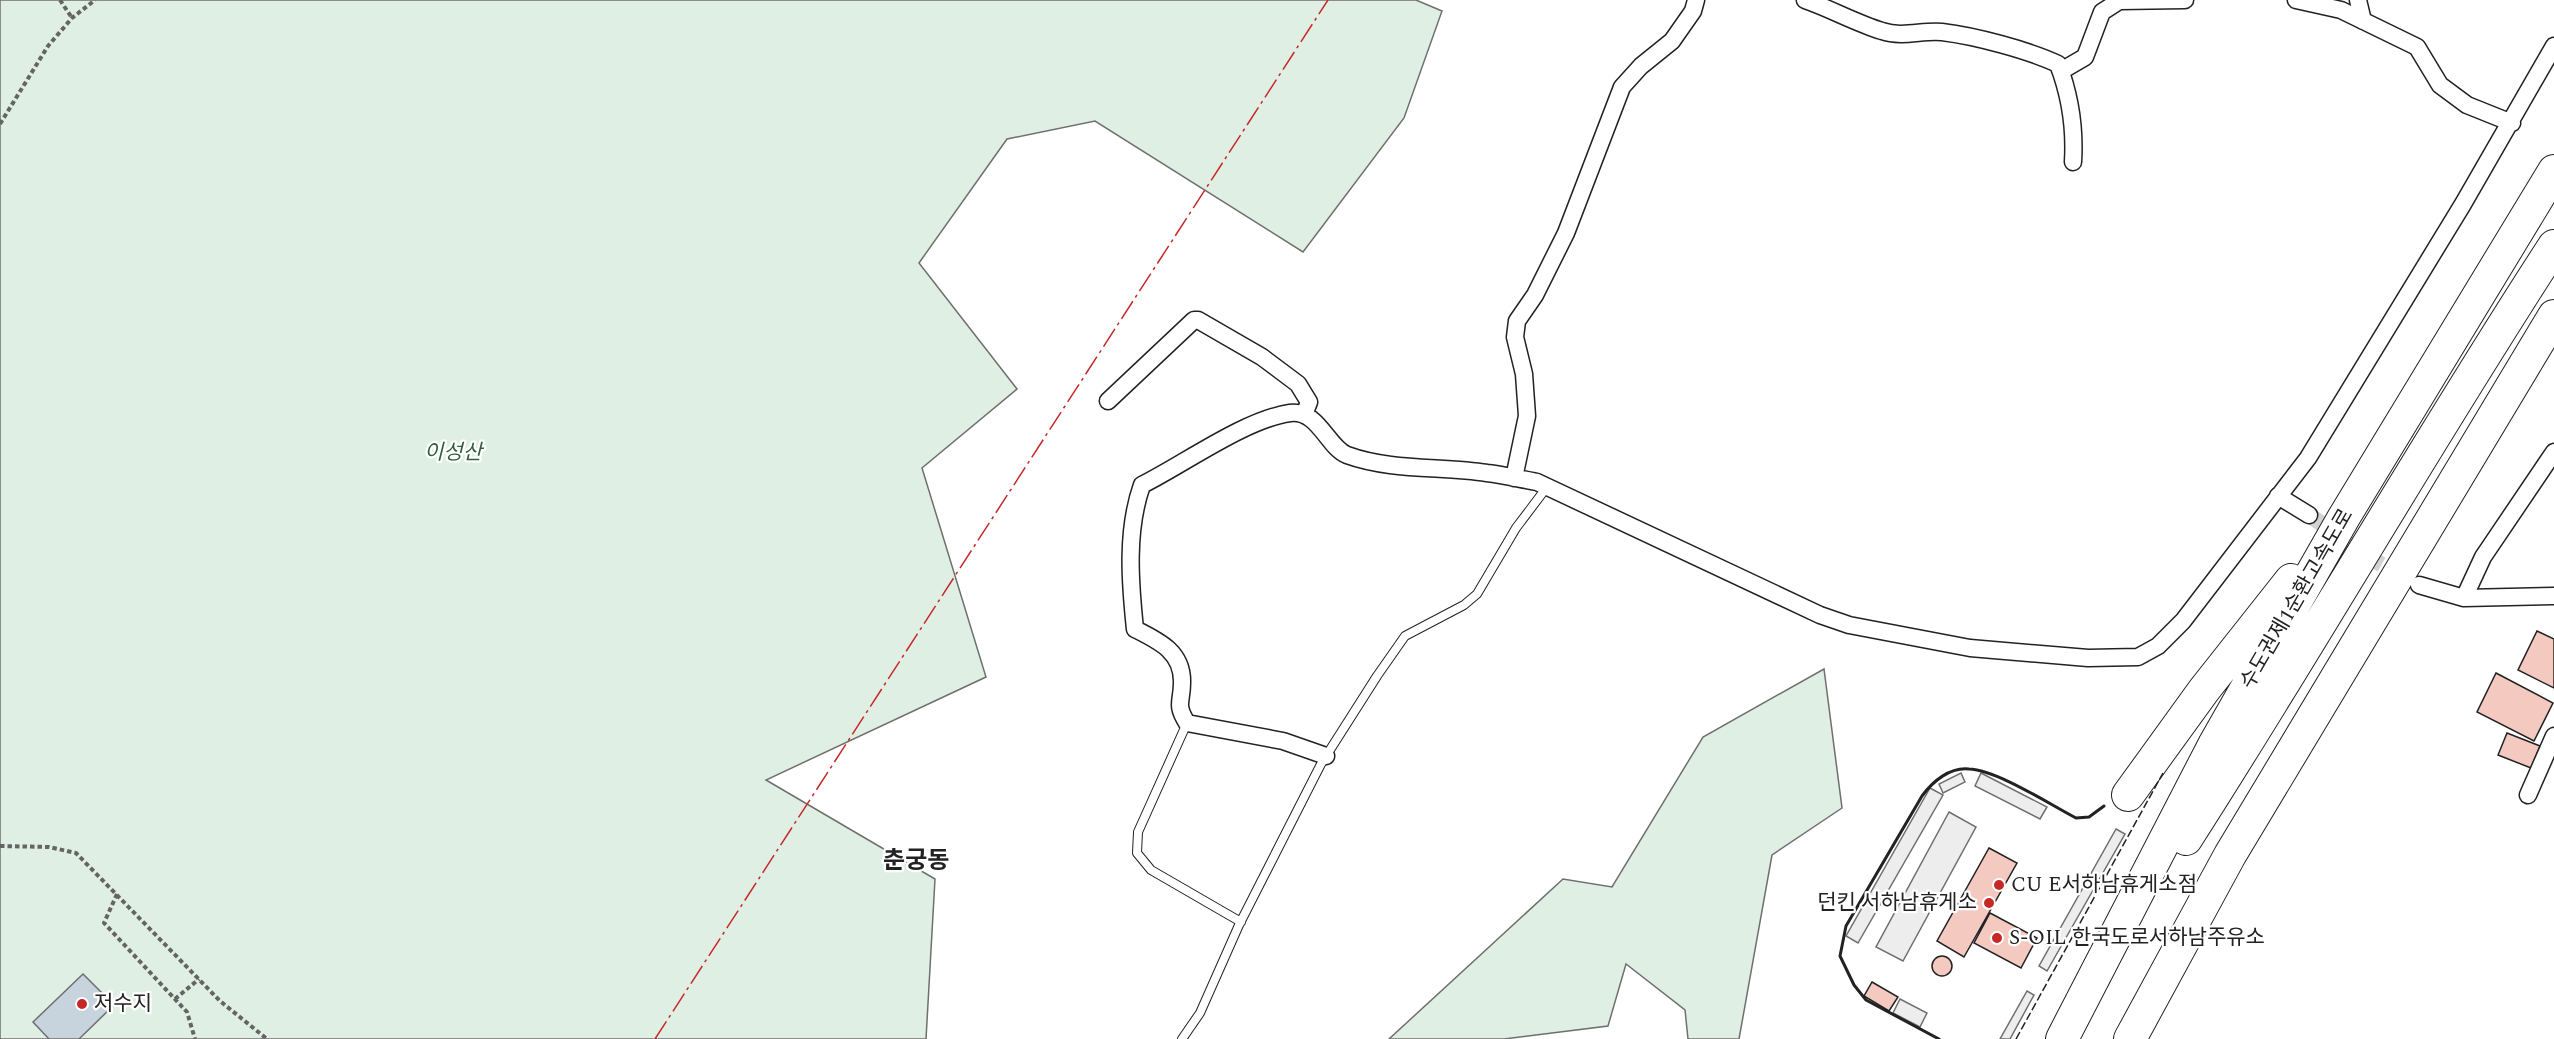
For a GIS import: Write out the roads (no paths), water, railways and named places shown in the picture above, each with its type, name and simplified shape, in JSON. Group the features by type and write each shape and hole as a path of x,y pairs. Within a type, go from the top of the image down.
{"highway":[{"name":"수도권제1순환고속도로","path":"2062,1039 2214,744 2344,517 2554,171"},
{"path":"2092,984 2241,753 2487,350 2554,246"},
{"path":"2130,1039 2230,855 2554,316"},
{"path":"2532,354 2554,322"},
{"path":"2128,795 2256,622 2344,517"}],"street":[{"path":"1514,478 1527,416 1524,374 1515,337 1517,321 1535,295 1566,233 1622,87 1641,66 1672,41 1694,11 1696,0"},
{"path":"1805,0 1838,11 1882,31 1903,35 1941,32 2042,57 2058,64 2066,84 2075,138 2073,162"},
{"path":"2061,70 2085,57 2102,12 2119,1 2186,0"},
{"path":"2296,0 2341,10 2417,47 2440,85 2466,105 2512,123"},
{"path":"2358,0 2363,21"},
{"path":"1326,756 1283,741 1187,723 1178,709 1182,683 1180,662 1165,644 1135,629 1130,585 1132,534 1135,505 1142,485 1264,421 1291,413 1304,415 1324,431 1344,454 1382,462 1486,473 1547,487 1820,615 1849,625 1970,648 2088,658 2138,657 2158,646 2183,621 2308,458 2512,123 2554,46"},
{"path":"1107,401 1194,320 1198,320 1262,357 1298,384 1309,402 1304,415"},
{"path":"2464,598 2483,557 2554,452"},
{"path":"2278,496 2309,515"},
{"path":"2419,585 2464,598 2554,596"},
{"path":"2528,795 2554,736"}],"lane":[{"path":"1182,1039 1200,1013 1241,922 1326,756 1405,636 1464,605 1477,594 1516,528 1547,487"},
{"path":"1187,723 1138,832 1137,853 1151,870 1241,922"}],"tunnel":[{"path":"2309,515 2375,561 2405,577"}],"place":[{"name":"CU E서하남휴게소점","path":"1999,885"},
{"name":"던킨 서하남휴게소","path":"1989,903"},
{"name":"S-OIL 한국도로서하남주유소","path":"1997,938"},
{"name":"저수지","path":"82,1004"}],"district":[{"name":"춘궁동","path":"916,861"}],"park label":[{"name":"이성산","path":"453,453"}]}
